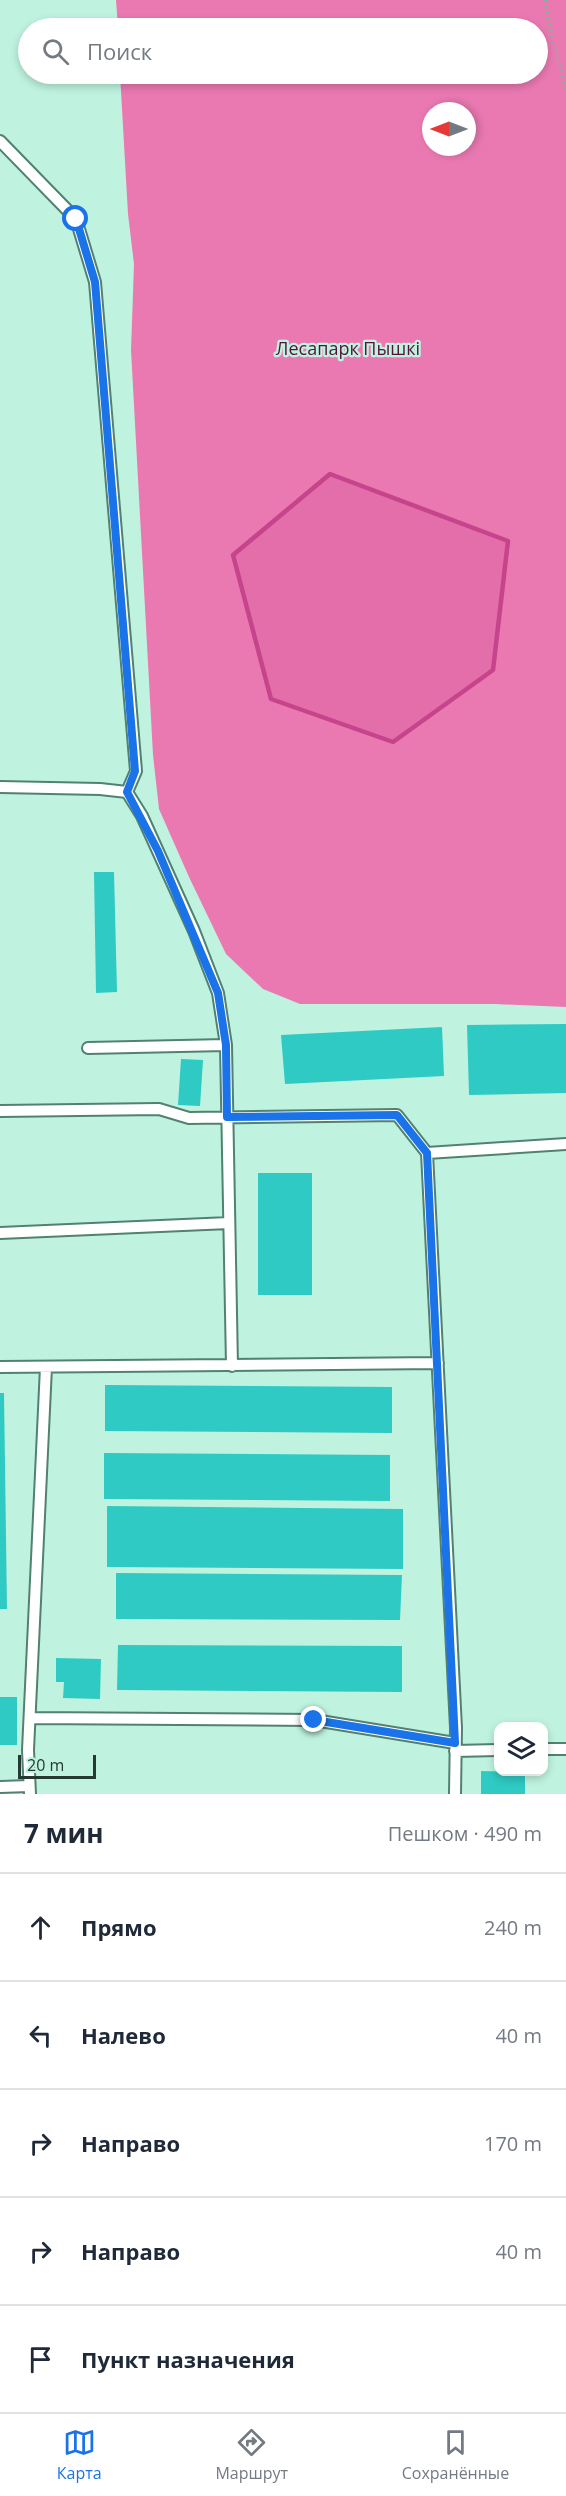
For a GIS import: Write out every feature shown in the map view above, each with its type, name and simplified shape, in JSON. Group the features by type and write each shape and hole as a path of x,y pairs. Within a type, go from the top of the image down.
{"lane":[{"path":"0,141 76,219 95,282 135,771 127,792"},
{"path":"0,787 127,792"},
{"path":"127,792 146,825 218,993 226,1045 232,1366"},
{"path":"88,1048 226,1045"},
{"path":"0,1111 159,1109 189,1118 397,1115 427,1153 455,1747 455,1794"},
{"path":"427,1153 566,1144"},
{"path":"0,1233 229,1223"},
{"path":"0,1367 438,1363"},
{"path":"0,1787 30,1790 30,1718 46,1367"},
{"path":"30,1718 314,1720 455,1747 494,1750"},
{"path":"548,1749 566,1749"}],"path":[{"path":"545,0 566,92"}],"highlighted area":[{"path":"330,474 508,541 493,670 393,742 271,699 233,555"}],"green space":[{"name":"Лесапарк Пышкі","path":"116,0 566,0 566,1007 495,1004 300,1004 263,989 226,954 159,809 153,755 131,350 134,264 128,214 121,84 548,84 548,18 117,18"}],"building":[{"path":"94,872 114,872 117,992 96,993"},
{"path":"566,1024 566,1093 469,1095 467,1025"},
{"path":"442,1027 444,1076 285,1084 281,1035"},
{"path":"181,1059 203,1060 200,1106 178,1105"},
{"path":"258,1173 312,1173 312,1295 258,1295"},
{"path":"105,1385 392,1387 392,1433 105,1431"},
{"path":"0,1393 4,1393 7,1609 0,1609"},
{"path":"104,1453 390,1455 390,1501 104,1499"},
{"path":"107,1506 403,1509 403,1569 107,1567"},
{"path":"116,1573 402,1575 400,1620 116,1619"},
{"path":"118,1645 402,1646 402,1692 117,1690"},
{"path":"56,1658 101,1659 100,1699 63,1698 64,1682 56,1682"},
{"path":"0,1697 17,1697 17,1745 0,1745"},
{"path":"481,1771 494,1771 494,1776 525,1776 525,1794 481,1794"}],"route":[{"path":"76,219 95,282 135,771 127,792 142,816 158,851 218,993 226,1045 227,1117 397,1115 427,1153 455,1743 314,1720"}]}
